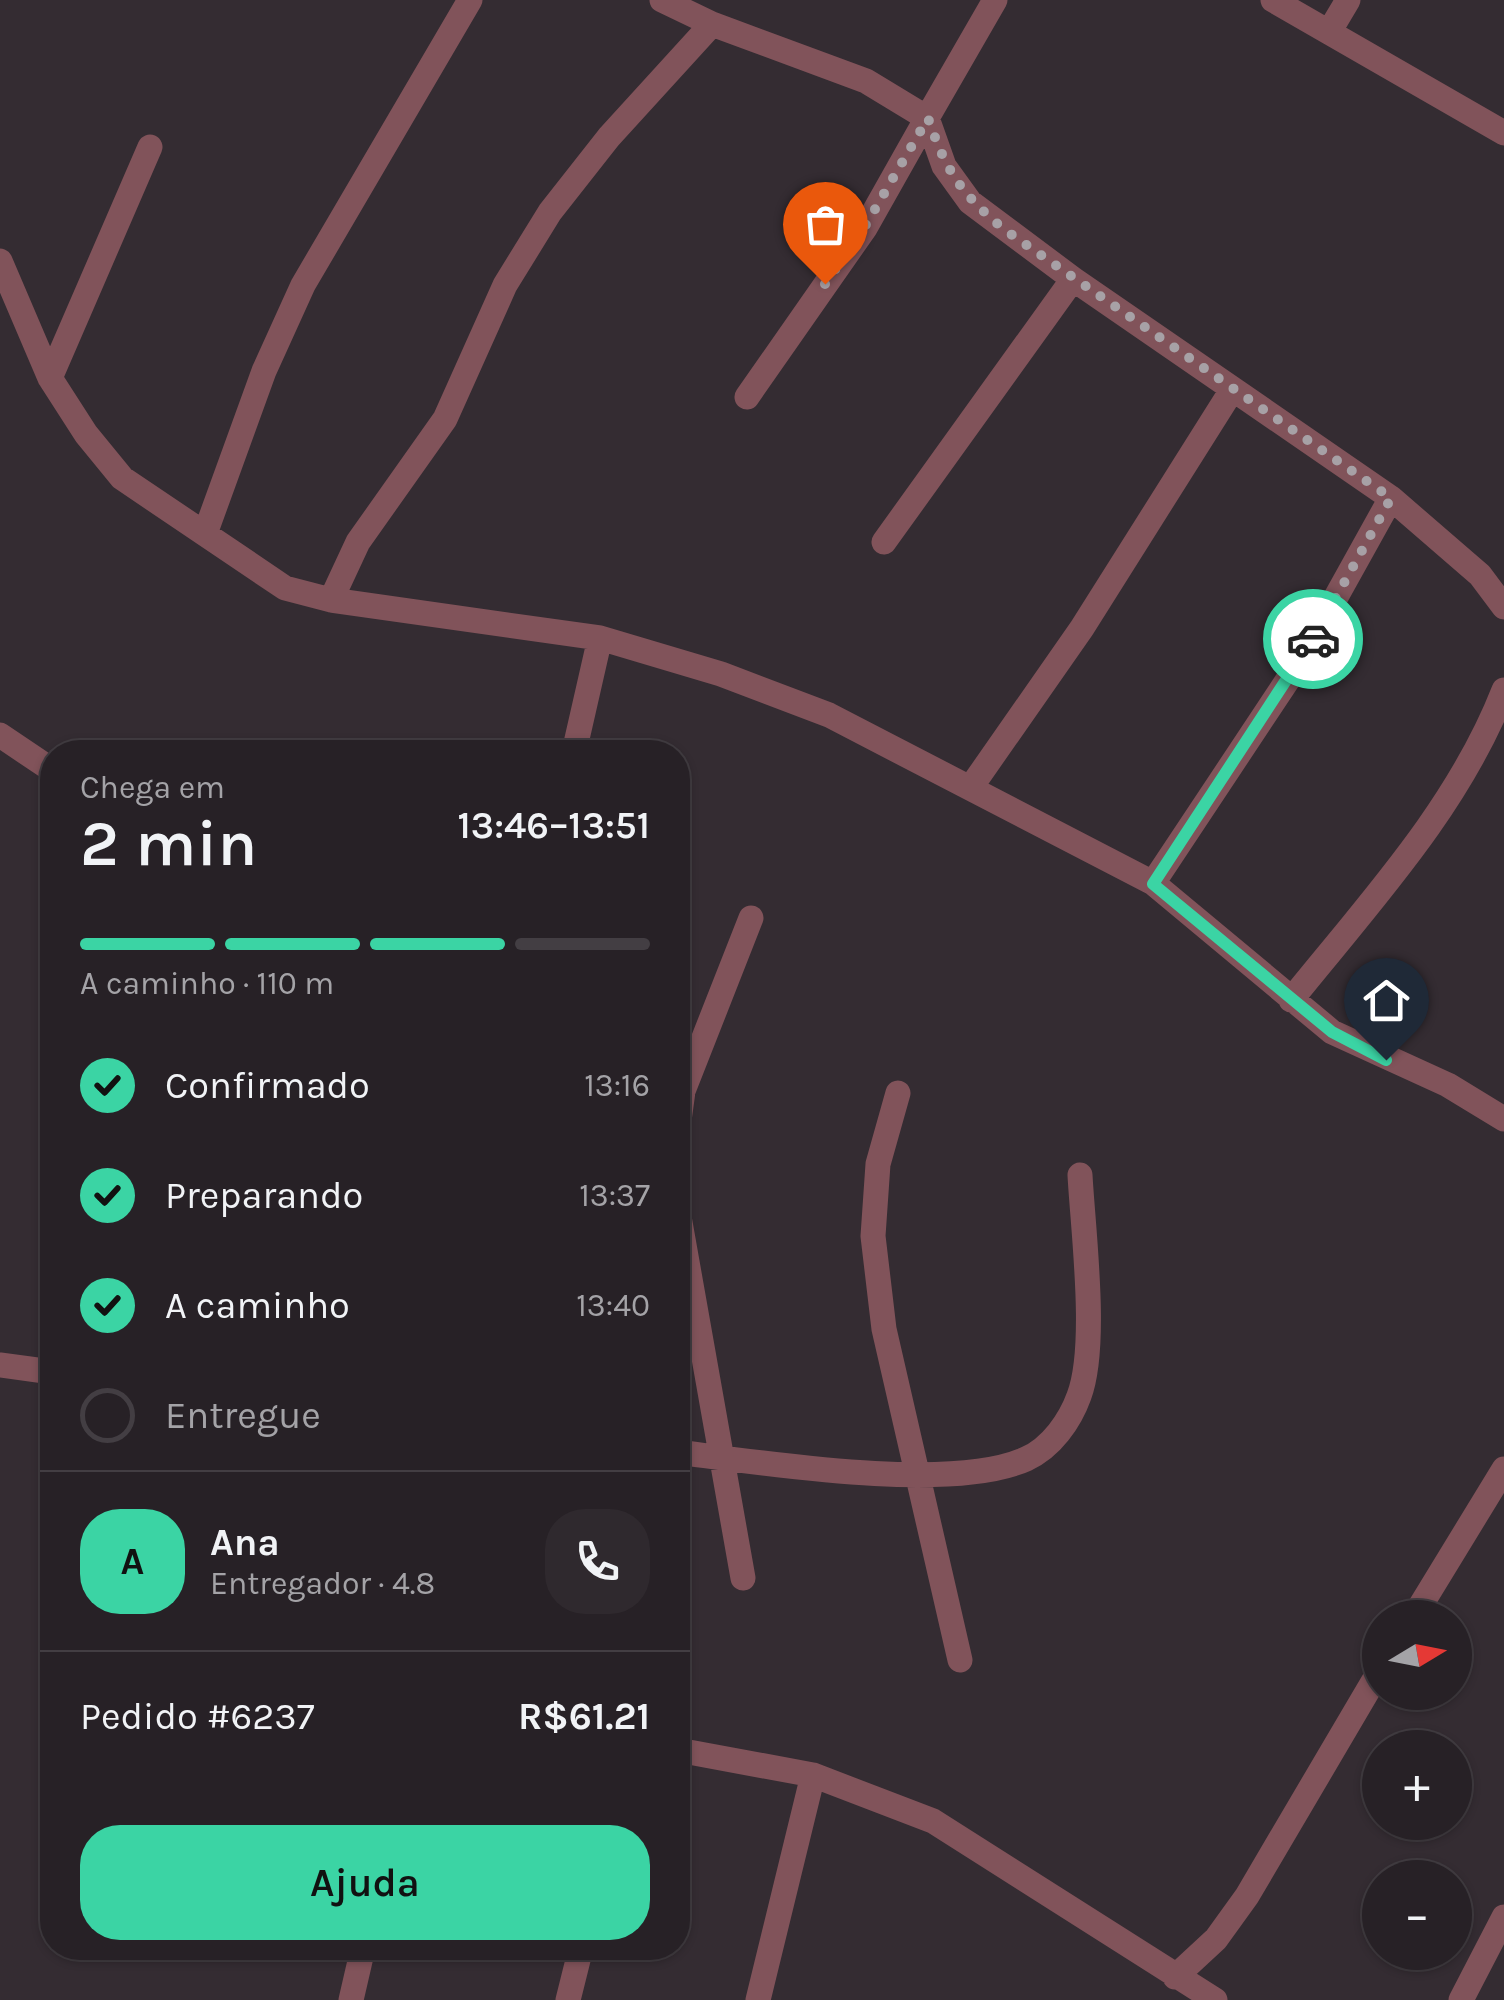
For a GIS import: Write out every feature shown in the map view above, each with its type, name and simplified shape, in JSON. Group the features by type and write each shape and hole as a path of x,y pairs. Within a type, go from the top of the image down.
{"street":[{"path":"206,531 264,371 303,285 470,0"},
{"path":"662,0 712,24 866,81 928,118 944,166 970,202 1073,279 1391,498 1480,576 1504,608"},
{"path":"747,397 864,228 995,0"},
{"path":"1272,0 1504,132"},
{"path":"1330,32 1348,0"},
{"path":"331,600 358,542 445,419 505,285 550,212 609,137 712,24"},
{"path":"50,378 150,147"},
{"path":"0,261 50,378 86,434 122,478 286,588 331,600 600,638 721,674 829,715 1153,884 1332,1032 1448,1086 1504,1119"},
{"path":"884,542 1073,279"},
{"path":"971,787 1082,628 1232,390"},
{"path":"1153,884 1301,660 1391,498"},
{"path":"577,740 600,638"},
{"path":"1291,1000 1427,830 1492,721 1504,690"},
{"path":"0,735 40,762"},
{"path":"690,1073 750,918"},
{"path":"898,1093 878,1164 874,1236 884,1329 960,1660"},
{"path":"690,1454 919,1476 986,1470 1028,1458 1063,1429 1081,1393 1086,1351 1080,1175"},
{"path":"690,1273 743,1578"},
{"path":"0,1365 40,1370"},
{"path":"1424,1600 1504,1468"},
{"path":"1175,1977 1216,1939 1247,1896 1362,1701"},
{"path":"690,1752 813,1776 933,1821 1215,2000"},
{"path":"758,2000 813,1776"},
{"path":"1461,2000 1504,1917"},
{"path":"351,2000 360,1960"},
{"path":"568,2000 578,1960"}],"way so far":[{"path":"825,284 864,228 928,118 944,166 970,202 1200,368 1391,498 1313,639"}],"route":[{"path":"1313,639 1153,884 1332,1032 1386,1060"}]}
